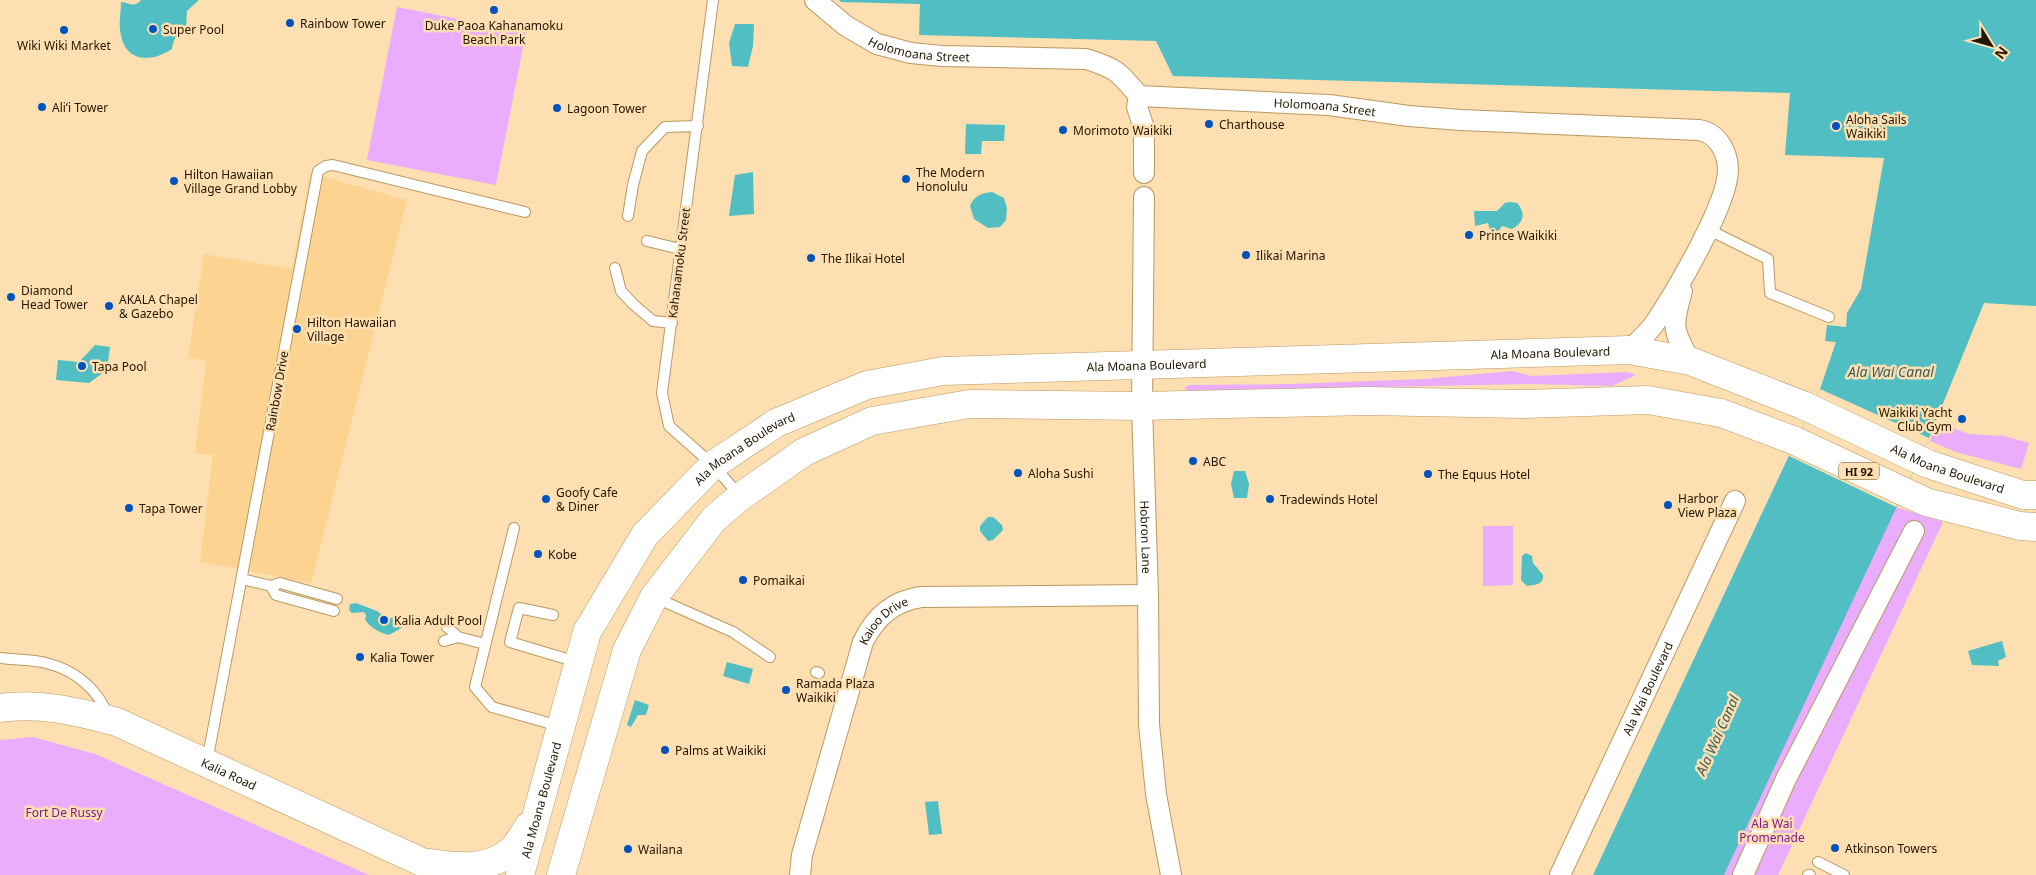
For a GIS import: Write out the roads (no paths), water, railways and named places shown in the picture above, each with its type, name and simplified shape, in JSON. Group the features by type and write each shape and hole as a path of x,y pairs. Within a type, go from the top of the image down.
{"main road":[{"name":"Ala Moana Boulevard","path":"520,875 560,726 588,632 645,535 713,465 776,423 867,385 943,371 1629,350 1690,361 1805,406 1928,464 2024,495 2036,495"},
{"name":"HI 92","path":"561,875 627,650 654,597 714,519 740,497 804,452 872,421 969,404 1142,406 1367,401 1521,404 1648,400 1721,413 1793,440 1926,502 2020,526 2036,526"},
{"name":"Kalia Road","path":"0,708 35,706 63,708 110,720 450,875"},
{"path":"426,863 462,868 495,862 512,850 535,817"}],"street":[{"name":"Holomoana Street","path":"815,0 846,26 877,44 911,53 942,56 1086,59 1103,64 1119,72 1139,96 1329,104 1409,116 1461,120 1702,130 1713,136 1722,148 1728,171 1720,202 1687,270 1655,323 1640,341 1629,350"},
{"path":"1139,96 1137,107 1144,128 1144,173"},
{"name":"Hobron Lane","path":"1144,198 1142,406 1150,736 1156,794 1170,875"},
{"name":"Holomoana Street","path":"1687,270 1674,319 1677,338 1690,361"},
{"name":"Ala Wai Boulevard","path":"1560,875 1735,501"},
{"path":"1743,875 1786,779 1914,531"},
{"name":"Kaioo Drive","path":"800,875 802,855 864,642 875,622 886,611 899,603 921,597 1148,595"}],"lane":[{"name":"Kahanamoku Street","path":"713,0 662,393 669,426 713,465 740,497"},
{"path":"628,216 633,185 642,151 665,127 698,126"},
{"name":"Rainbow Drive","path":"207,763 318,171 332,165 525,212"},
{"path":"1707,229 1768,259 1770,293 1829,317"},
{"path":"646,242 680,249"},
{"path":"615,268 621,290 633,304 653,320 672,323"},
{"path":"514,528 475,687 492,707 560,726"},
{"path":"242,579 271,586 280,583 337,599"},
{"path":"271,586 276,595 334,610"},
{"path":"654,597 733,632 770,657"},
{"path":"553,615 519,608 510,642 578,662"},
{"path":"447,627 458,637 485,644"},
{"path":"444,641 458,637"},
{"path":"0,658 47,663 82,680 102,700 110,720"},
{"path":"1818,862 1844,875"}],"water":[{"name":"Super Pool","path":"141,0 199,0 187,11 186,29 176,37 172,49 155,57 138,57 132,54 122,40 120,26 121,2 134,4"},
{"name":"Ala Wai Canal","path":"839,0 2036,0 2036,306 1984,303 1929,438 1724,875 1593,875 1820,389 1836,342 1825,341 1827,325 1846,327 1847,313 1861,289 1884,158 1785,155 1790,93 1173,76 1156,41 919,35 920,4 841,2"},
{"path":"735,24 754,24 753,46 748,67 732,66 729,43"},
{"path":"966,124 1005,125 1004,141 982,141 981,154 965,154"},
{"path":"753,172 754,214 729,216 735,175"},
{"path":"992,192 1004,198 1007,208 1006,220 1000,227 988,228 974,219 970,206 978,196"},
{"path":"1505,203 1517,203 1523,214 1521,221 1516,227 1512,229 1502,226 1496,235 1490,230 1488,223 1475,226 1474,211 1497,211"},
{"name":"Tapa Pool","path":"95,345 110,347 107,370 89,383 56,380 58,360 79,362"},
{"path":"1234,471 1245,471 1249,484 1247,498 1234,498 1231,484"},
{"path":"988,517 993,517 1002,525 1003,530 993,540 988,541 980,531 980,526"},
{"path":"1526,553 1532,556 1533,563 1543,575 1542,581 1538,584 1527,586 1521,580 1522,556"},
{"name":"Kalia Adult Pool","path":"356,603 377,611 387,619 399,616 404,622 403,627 389,635 379,631 365,620 366,615 364,612 352,613 349,610 350,604"},
{"path":"2002,641 2006,657 1998,661 1999,666 1972,665 1968,651"},
{"path":"727,662 753,669 749,684 723,676"},
{"path":"635,700 649,705 646,715 638,715 631,727 627,725"},
{"path":"938,801 942,834 929,835 925,802"}],"place":[{"name":"Duke Paoa Kahanamoku Beach Park","path":"494,10"},
{"name":"Rainbow Tower","path":"290,23"},
{"name":"Super Pool","path":"153,29"},
{"name":"Wiki Wiki Market","path":"64,30"},
{"name":"Aliʻi Tower","path":"42,107"},
{"name":"Lagoon Tower","path":"557,108"},
{"name":"Charthouse","path":"1209,124"},
{"name":"Aloha Sails Waikiki","path":"1836,126"},
{"name":"Morimoto Waikiki","path":"1063,130"},
{"name":"The Modern Honolulu","path":"906,179"},
{"name":"Hilton Hawaiian Village Grand Lobby","path":"174,181"},
{"name":"Prince Waikiki","path":"1469,235"},
{"name":"Ilikai Marina","path":"1246,255"},
{"name":"The Ilikai Hotel","path":"811,258"},
{"name":"Diamond Head Tower","path":"11,297"},
{"name":"AKALA Chapel & Gazebo","path":"109,306"},
{"name":"Hilton Hawaiian Village","path":"297,329"},
{"name":"Tapa Pool","path":"82,366"},
{"name":"Waikiki Yacht Club Gym","path":"1962,419"},
{"name":"ABC","path":"1193,461"},
{"name":"Aloha Sushi","path":"1018,473"},
{"name":"The Equus Hotel","path":"1428,474"},
{"name":"Goofy Cafe & Diner","path":"546,499"},
{"name":"Tradewinds Hotel","path":"1270,499"},
{"name":"Harbor View Plaza","path":"1668,505"},
{"name":"Tapa Tower","path":"129,508"},
{"name":"Kobe","path":"538,554"},
{"name":"Pomaikai","path":"743,580"},
{"name":"Kalia Adult Pool","path":"384,620"},
{"name":"Kalia Tower","path":"360,657"},
{"name":"Ramada Plaza Waikiki","path":"786,690"},
{"name":"Palms at Waikiki","path":"665,750"},
{"name":"Atkinson Towers","path":"1835,848"},
{"name":"Wailana","path":"628,849"}],"park label":[{"name":"Fort De Russy","path":"64,812"},
{"name":"Ala Wai Promenade","path":"1772,830"}]}
